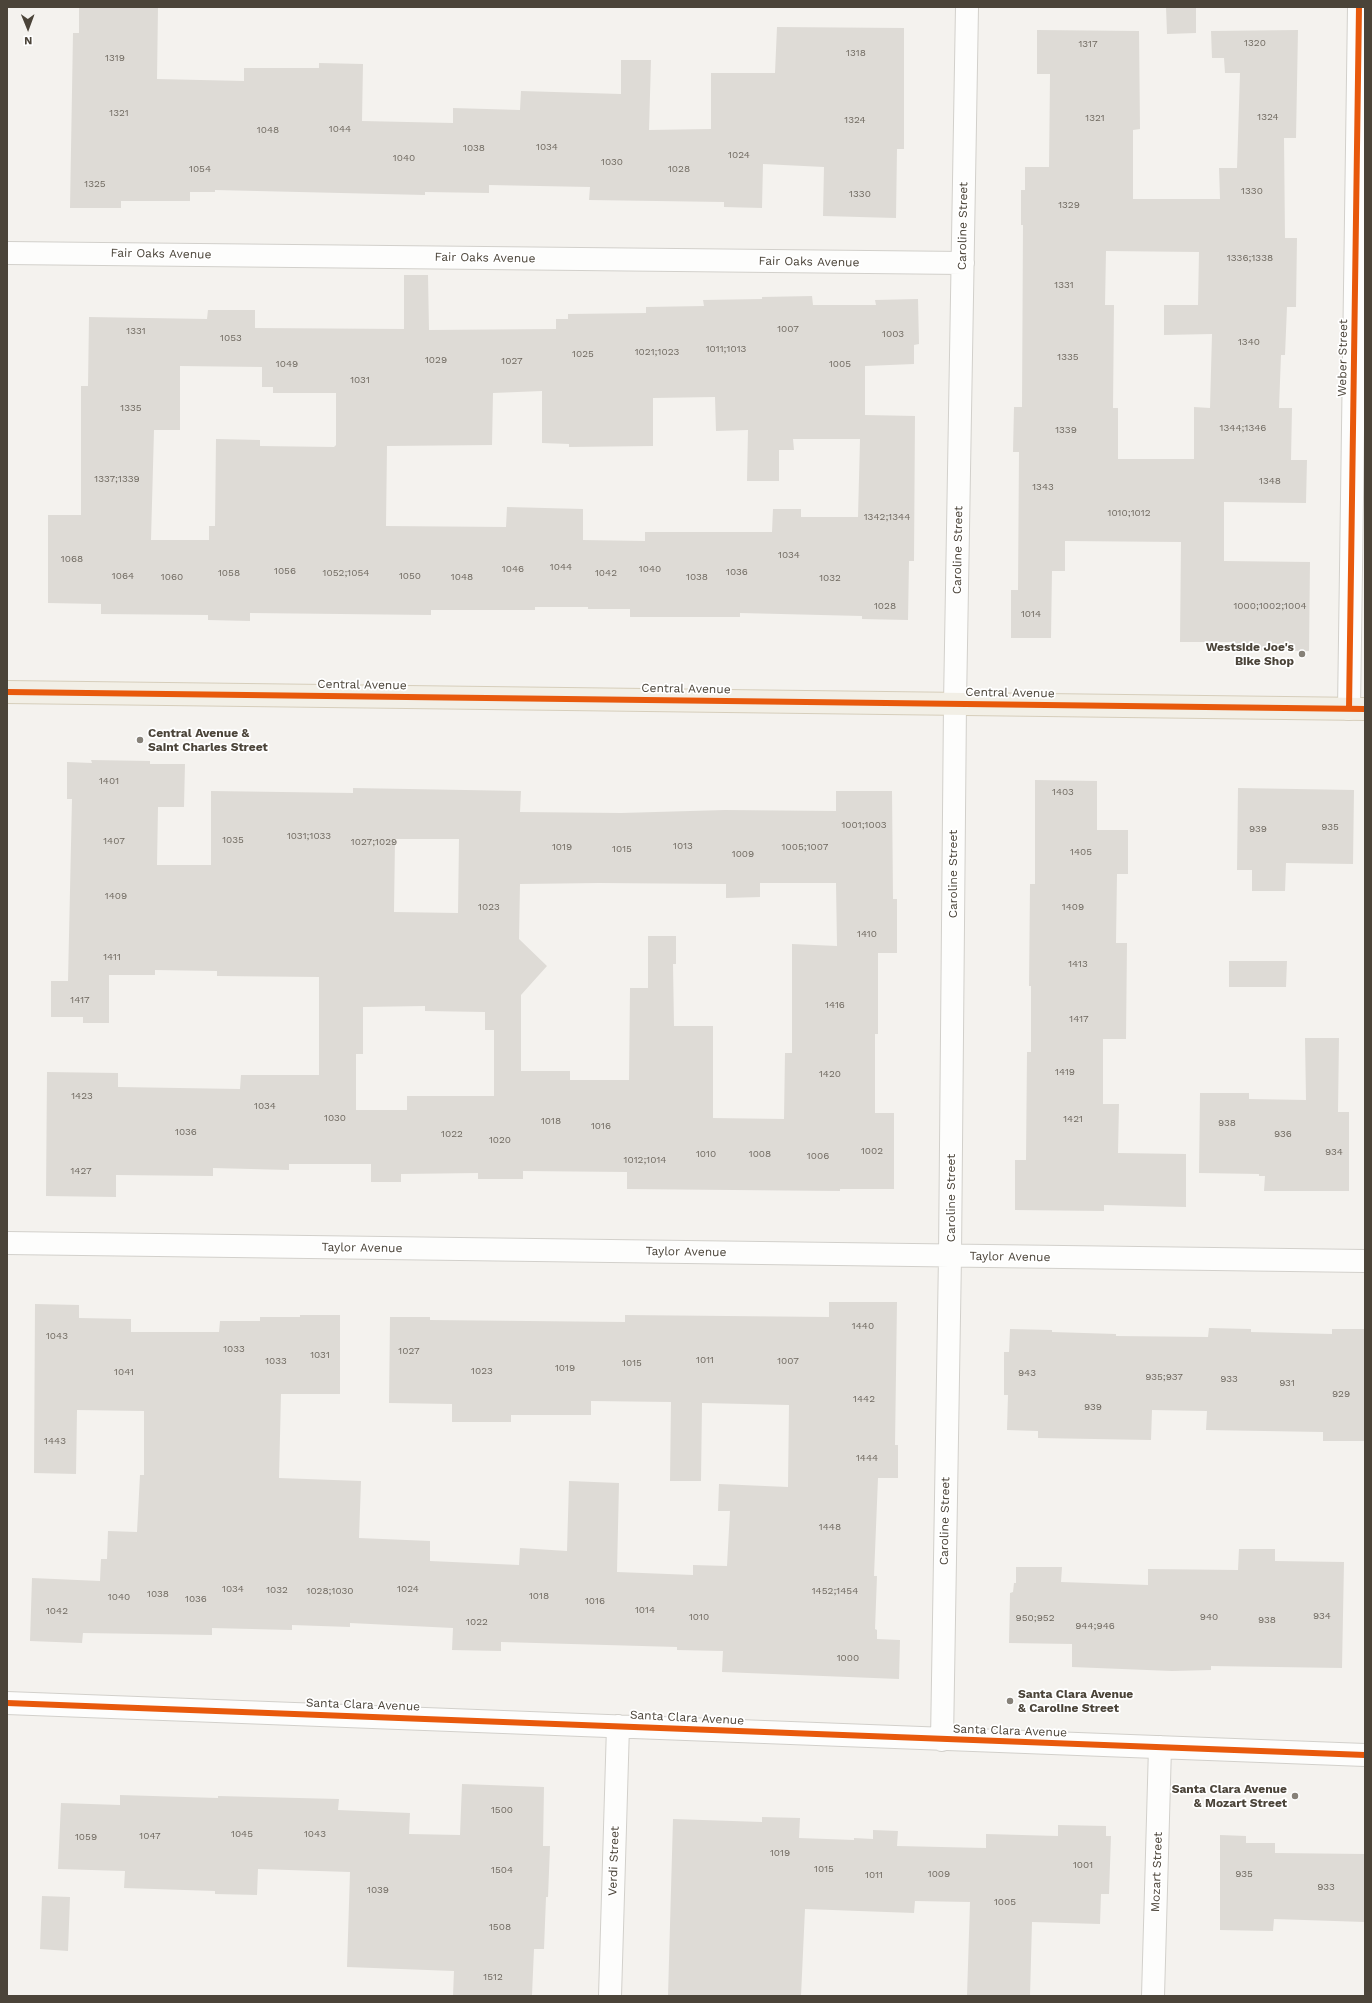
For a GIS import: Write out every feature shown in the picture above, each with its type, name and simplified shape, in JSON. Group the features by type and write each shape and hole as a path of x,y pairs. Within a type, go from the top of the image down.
{"main road":[{"name":"Central Avenue","path":"7,692 1357,709"}],"street":[{"name":"Caroline Street","path":"942,1740 950,1256 955,703 967,7"},
{"name":"Weber Street","path":"1357,709 1359,7"},
{"name":"Fair Oaks Avenue","path":"7,253 962,263"},
{"name":"Taylor Avenue","path":"7,1243 1365,1262"},
{"name":"Santa Clara Avenue","path":"7,1703 1365,1756"},
{"name":"Verdi Street","path":"610,1996 618,1726"},
{"name":"Mozart Street","path":"1153,1996 1160,1747"}],"building":[{"path":"79,7 158,7 157,79 244,81 244,68 319,68 319,63 363,64 362,121 453,123 453,108 520,110 521,91 621,94 621,60 651,60 649,130 711,129 711,73 775,73 777,27 904,28 904,149 897,149 896,218 823,216 824,167 763,164 762,208 724,207 724,202 589,200 590,187 489,185 489,193 425,192 425,195 215,190 215,192 190,192 190,201 121,201 121,208 70,208 73,33 79,33"},
{"path":"1166,7 1196,7 1196,33 1167,34"},
{"path":"1037,30 1139,31 1140,129 1133,130 1133,199 1220,199 1219,168 1237,168 1240,73 1225,73 1224,58 1212,58 1211,31 1298,30 1296,138 1284,138 1285,238 1297,238 1296,307 1287,307 1285,355 1281,355 1279,408 1292,408 1291,460 1307,460 1306,503 1224,502 1224,561 1310,562 1309,651 1231,650 1231,642 1180,642 1181,542 1065,541 1065,571 1052,571 1051,638 1011,638 1011,590 1018,590 1019,452 1013,452 1014,407 1022,407 1023,225 1021,225 1021,190 1025,190 1025,167 1049,167 1050,74 1037,74","holes":["1106,251 1199,252 1198,305 1164,305 1164,335 1212,334 1210,408 1194,407 1194,459 1118,459 1118,408 1113,408 1114,305 1105,305"]},
{"path":"404,275 428,275 429,330 556,329 556,319 568,319 568,314 646,313 646,307 704,306 703,300 812,296 813,305 876,305 875,300 918,299 919,344 914,345 914,364 865,366 865,415 915,416 914,561 909,561 908,620 862,619 862,616 740,613 740,617 630,617 630,609 535,607 535,610 431,610 431,615 250,613 250,621 208,620 208,615 101,614 101,604 48,603 48,515 81,515 81,386 88,386 89,317 207,319 208,310 255,310 255,328 404,329","holes":["180,366 262,367 262,387 273,387 273,393 336,393 336,445 334,447 260,446 260,440 216,439 215,526 209,526 209,540 151,540 154,430 180,430","542,391 542,443 569,444 569,447 653,446 653,398 715,397 716,431 748,430 747,481 779,481 779,450 794,450 793,439 860,439 858,517 801,517 801,509 773,509 772,532 645,532 645,541 583,540 583,509 507,507 506,527 386,526 387,446 492,445 493,393"]},
{"path":"91,760 150,761 150,764 185,764 184,807 158,807 157,865 211,865 211,791 353,793 353,788 521,791 520,812 621,813 725,810 836,811 836,791 892,791 893,899 897,899 897,953 878,953 878,1034 875,1034 875,1113 894,1113 894,1189 840,1189 840,1191 627,1189 627,1172 523,1171 523,1179 478,1179 478,1173 401,1174 401,1182 371,1182 371,1164 289,1164 289,1170 213,1168 213,1176 116,1175 116,1197 46,1196 47,1072 118,1073 118,1087 240,1089 241,1075 319,1075 319,977 217,976 217,971 155,970 155,975 109,975 109,1023 83,1023 83,1017 51,1017 51,981 68,981 72,799 67,799 67,762 92,763","holes":["395,839 459,839 458,913 394,912","760,883 836,883 837,946 792,944 792,1053 785,1053 784,1119 713,1118 713,1026 674,1026 673,964 676,964 676,936 648,936 648,988 630,988 629,1080 570,1080 570,1071 521,1071 521,995 547,966 519,939 520,884 726,884 726,898 760,897","425,1006 425,1011 485,1012 485,1030 494,1030 494,1096 407,1096 407,1110 356,1110 356,1054 363,1054 363,1007"]},
{"path":"1035,780 1097,781 1097,830 1128,830 1128,874 1117,874 1116,943 1127,943 1126,1039 1103,1039 1103,1104 1119,1104 1118,1153 1186,1154 1186,1207 1104,1205 1104,1211 1015,1210 1015,1160 1026,1160 1027,1052 1031,1052 1031,986 1029,986 1030,884 1035,884"},
{"path":"1238,788 1354,790 1353,864 1286,863 1285,891 1252,891 1252,870 1237,870"},
{"path":"1229,961 1287,961 1286,987 1229,987"},
{"path":"1305,1038 1339,1038 1338,1112 1349,1112 1349,1191 1264,1191 1265,1176 1259,1176 1259,1174 1199,1173 1200,1093 1249,1093 1249,1099 1306,1100"},
{"path":"829,1302 897,1302 895,1445 898,1445 898,1478 878,1478 874,1576 877,1576 875,1629 877,1630 877,1639 900,1640 899,1679 722,1672 723,1651 677,1650 677,1647 501,1642 501,1651 452,1650 453,1628 350,1623 350,1627 292,1625 292,1630 212,1628 212,1635 83,1633 82,1643 30,1641 32,1578 100,1581 101,1559 107,1559 108,1531 137,1532 140,1475 144,1475 144,1411 77,1410 76,1474 34,1473 35,1304 79,1305 79,1318 131,1319 131,1332 219,1332 220,1321 260,1321 260,1317 300,1317 300,1315 340,1315 340,1394 281,1394 279,1478 361,1481 359,1538 430,1541 430,1561 519,1565 520,1548 567,1551 569,1481 619,1483 617,1572 693,1575 693,1565 727,1566 730,1511 718,1511 719,1484 788,1487 789,1405 702,1403 701,1481 670,1481 671,1402 591,1401 591,1415 511,1415 511,1422 452,1422 452,1404 389,1403 390,1317 430,1317 430,1320 625,1322 625,1315 829,1317"},
{"path":"1209,1328 1251,1329 1251,1332 1332,1334 1332,1329 1365,1329 1364,1441 1323,1441 1323,1432 1206,1430 1207,1411 1152,1410 1151,1440 1038,1438 1038,1431 1007,1430 1008,1395 1004,1395 1004,1352 1009,1352 1010,1329 1116,1334 1116,1336 1208,1337"},
{"path":"1239,1549 1275,1549 1275,1561 1344,1562 1342,1668 1211,1666 1211,1670 1172,1671 1072,1667 1072,1644 1009,1643 1010,1593 1013,1592 1014,1583 1016,1583 1016,1567 1062,1567 1061,1582 1148,1585 1148,1569 1238,1570"},
{"path":"462,1784 544,1787 543,1846 550,1846 548,1897 546,1897 544,1949 534,1949 532,1995 453,1996 454,1971 347,1967 350,1872 258,1869 257,1895 215,1894 215,1891 124,1888 125,1871 58,1869 61,1803 120,1805 120,1795 218,1798 218,1796 339,1799 338,1810 410,1813 409,1834 460,1835"},
{"path":"762,1817 800,1818 799,1838 854,1840 854,1838 873,1839 873,1830 898,1831 897,1846 986,1848 986,1834 1058,1836 1058,1825 1106,1826 1106,1836 1111,1836 1109,1894 1101,1894 1100,1924 1032,1922 1030,1996 967,1996 970,1902 915,1901 914,1913 805,1909 801,1996 668,1996 673,1819 762,1822"},
{"path":"1220,1835 1246,1836 1246,1843 1275,1843 1275,1853 1365,1854 1365,1922 1274,1919 1273,1931 1220,1930"},
{"path":"42,1896 70,1897 68,1951 40,1949"}],"cycle path":[{"path":"1349,709 1359,7"},
{"path":"7,692 1365,709"},
{"path":"7,1703 1365,1755"}],"place":[{"name":"Westside Joe's Bike Shop","path":"1302,654"},
{"name":"Central Avenue & Saint Charles Street","path":"140,740"},
{"name":"Santa Clara Avenue & Caroline Street","path":"1010,1701"},
{"name":"Santa Clara Avenue & Mozart Street","path":"1295,1796"}]}
